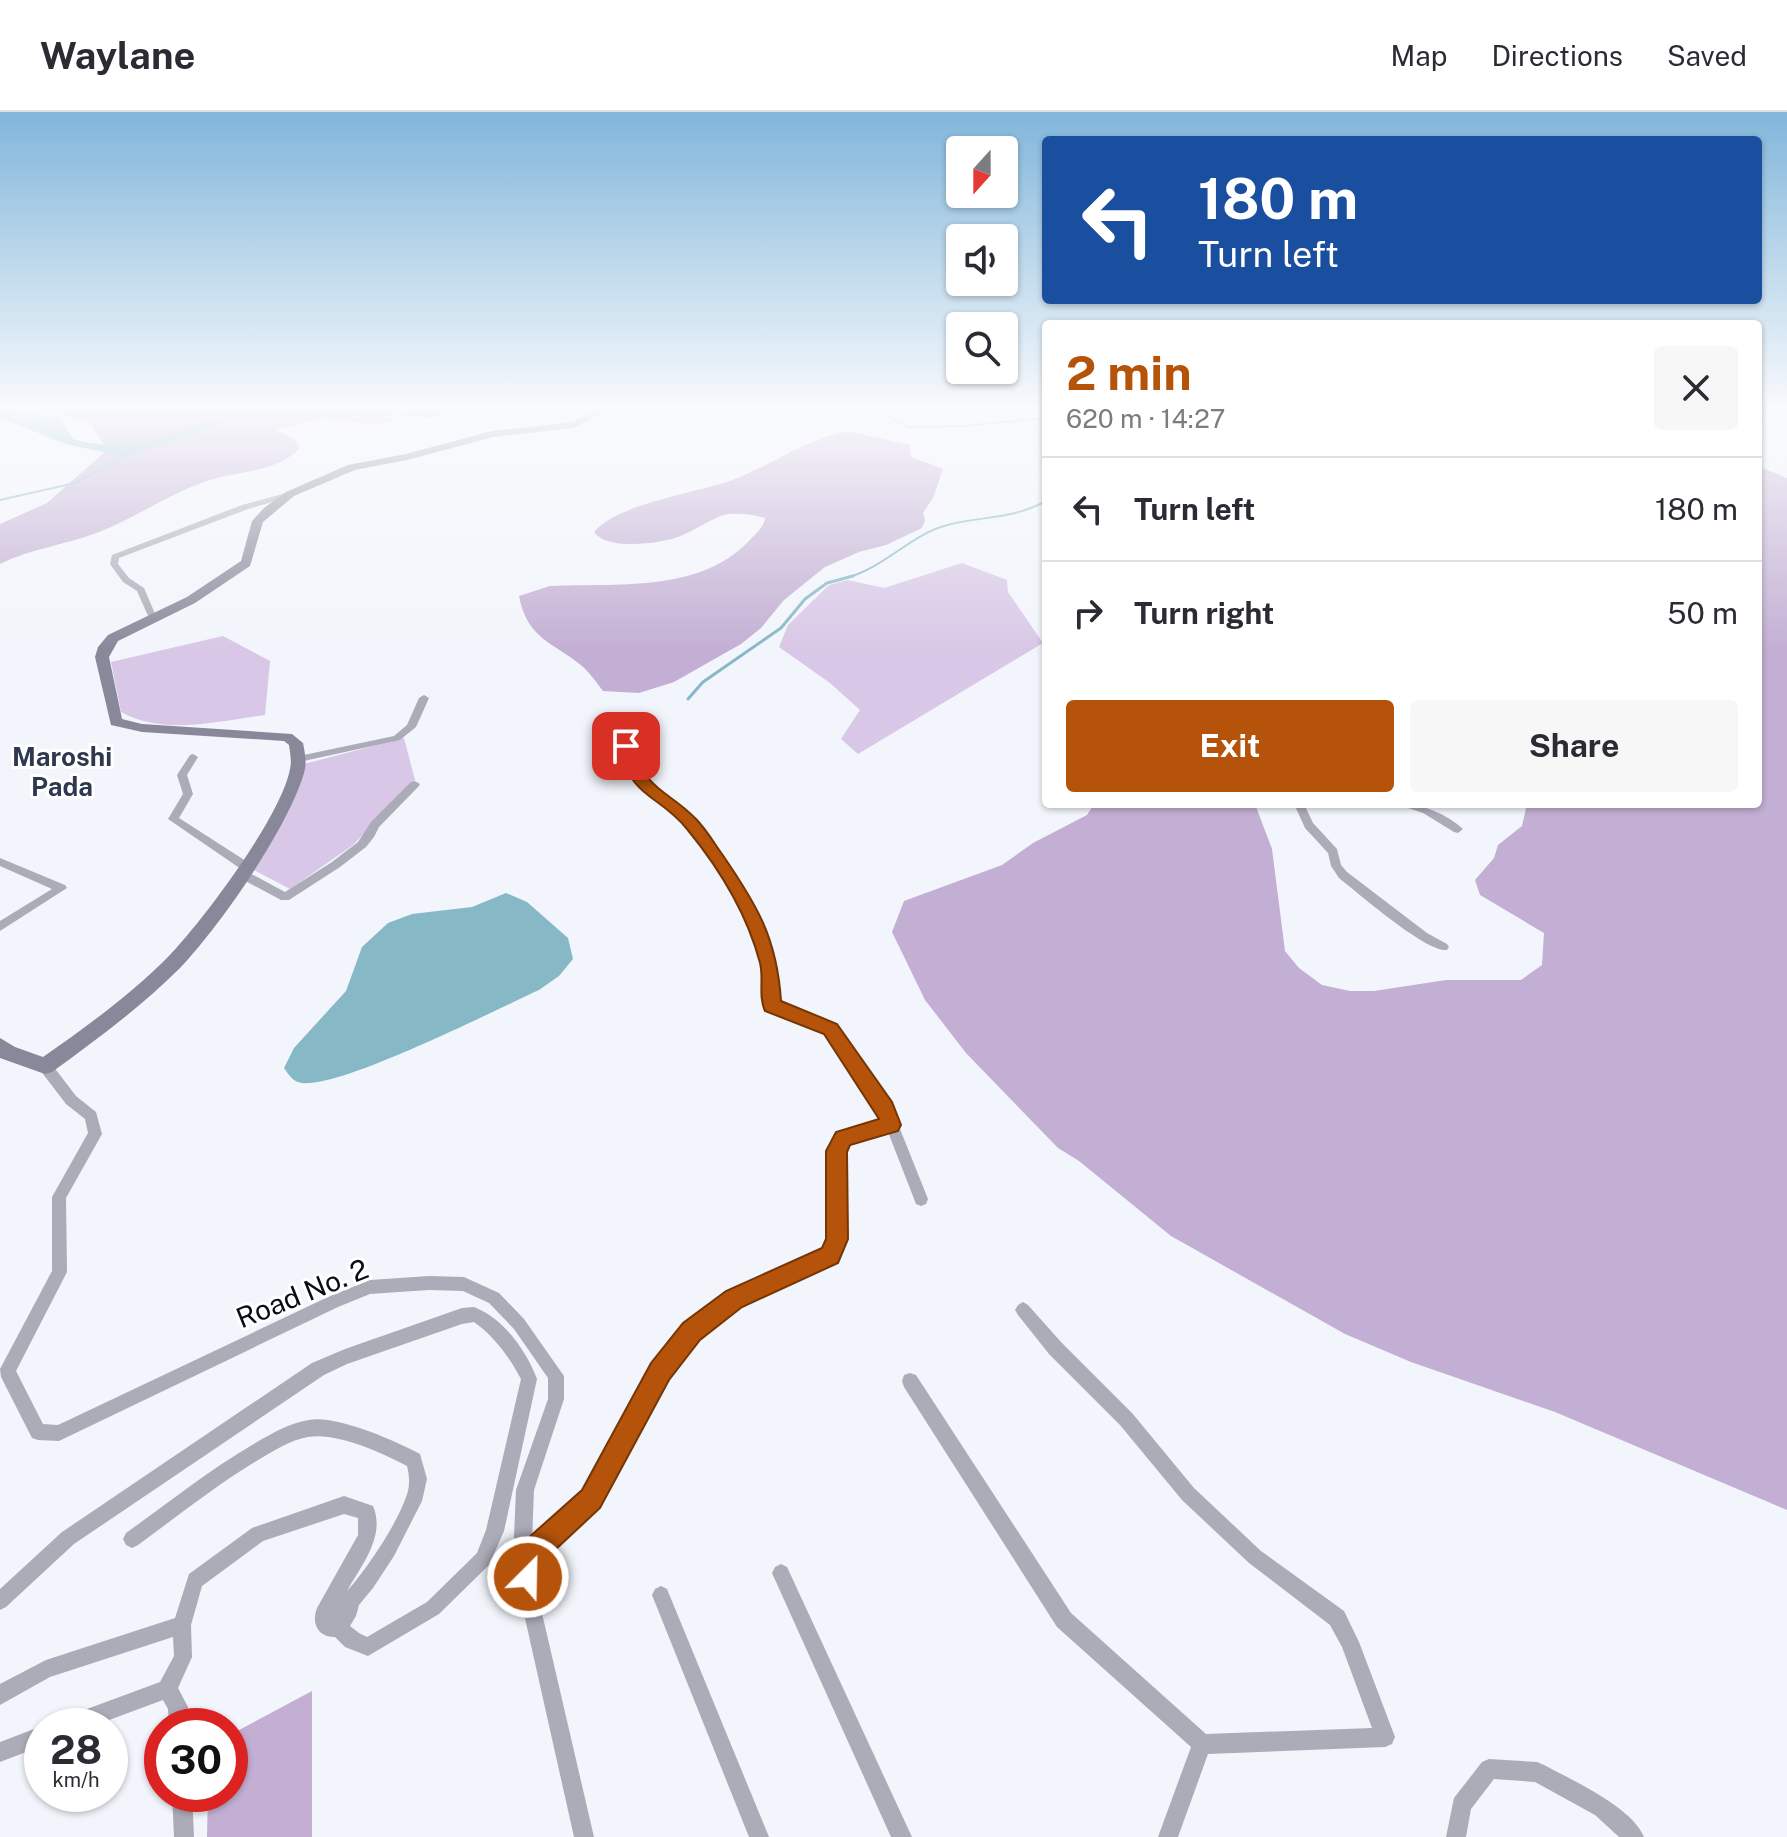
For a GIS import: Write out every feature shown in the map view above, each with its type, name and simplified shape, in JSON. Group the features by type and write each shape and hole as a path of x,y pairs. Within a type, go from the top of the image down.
{"street":[{"path":"152,616 143,593 126,580 114,564 115,557 245,507 301,490"},
{"path":"0,1046 8,1053 45,1066 81,1041 173,963 242,870 289,793 299,759 296,743 287,737 142,728 116,722 102,657 105,647 113,638 152,616 191,600 246,563 258,521 290,494"},
{"path":"299,759 397,738 411,727 424,698"},
{"path":"626,746 631,765 647,789 691,822 748,905 770,965 772,1006 831,1029 885,1108 921,1199"},
{"path":"193,757 182,775 188,794 173,819 242,870 285,897 351,852 373,833 375,825 415,784"},
{"path":"1301,808 1309,825 1333,852 1336,866 1343,875 1443,947"},
{"path":"1418,808 1458,829"},
{"path":"0,862 61,888 0,927"},
{"name":"Road No. 2","path":"45,1066 71,1100 91,1116 95,1134 59,1197 60,1272 7,1371 38,1432 59,1433 370,1287 464,1284 494,1298 519,1324 556,1376 556,1399 525,1490 523,1536 529,1596 584,1837"},
{"path":"527,1558 591,1499 660,1371 692,1332 734,1299 830,1256 837,1239 836,1151 843,1138 891,1125"},
{"path":"910,1381 1064,1620 1202,1744 1385,1737 1350,1642 1337,1618 1255,1557 1188,1494 1126,1419 1055,1348 1023,1310"},
{"path":"0,1601 68,1538 288,1387 345,1357 474,1314 485,1320 527,1368 529,1379 492,1544 483,1559 433,1608 368,1647 352,1640 338,1627 330,1628 324,1624 327,1606 365,1587 416,1495 420,1475 414,1460 401,1452 331,1430 311,1428 279,1437 132,1539"},
{"path":"116,1708 167,1689 183,1657 182,1625 195,1580 258,1534 344,1505 367,1512 367,1537 342,1601"},
{"path":"781,1573 902,1837"},
{"path":"661,1595 759,1837"},
{"path":"0,1695 46,1669 182,1625"},
{"path":"167,1689 178,1708"},
{"path":"0,1752 24,1743"},
{"path":"1168,1837 1202,1744"},
{"path":"1456,1837 1461,1805 1489,1769 1537,1772 1602,1808 1634,1837"},
{"path":"183,1812 184,1837"}],"shaded area":[{"path":"62,490 186,490 99,532 0,564 0,524 47,503"},
{"path":"698,490 936,490 923,513 925,520 922,528 825,567 784,600 761,628 741,644 674,682 639,693 603,691 582,666 535,631 528,622 519,596 550,586 628,584 681,578 728,558 759,531 765,518 728,514 683,535 649,543 610,542 594,532 620,514"},
{"path":"1762,490 1787,490 1787,1510 1555,1412 1411,1362 1345,1334 1171,1236 1079,1161 1058,1148 966,1053 925,1000 892,932 904,901 1002,865 1033,843 1087,815 1091,808 1257,808 1272,849 1285,951 1299,968 1322,985 1350,991 1374,991 1446,980 1521,980 1542,965 1544,933 1480,895 1475,880 1494,858 1498,845 1522,826 1526,808 1762,808"},
{"path":"962,563 1007,580 1008,592 1042,644 858,754 841,739 860,710 830,683 779,647 788,625 829,585 848,580 884,588"},
{"path":"223,636 270,661 265,715 173,725 138,719 121,712 111,662"},
{"path":"404,738 415,780 353,845 290,889 250,868 304,764"},
{"path":"312,1691 312,1837 207,1837 208,1812 248,1812 248,1725"}],"water":[{"path":"506,893 527,902 568,938 573,959 559,976 539,990 383,1061 322,1081 302,1083 290,1076 284,1068 294,1048 346,991 362,947 388,923 412,914 472,907"}],"waterway":[{"path":"0,500 46,490"},
{"path":"847,578 872,567 932,530 1020,512 1042,503"},
{"path":"847,578 853,576"},
{"path":"688,699 703,682 781,628 805,599 827,583 847,578"}],"district":[{"name":"Maroshi Pada","path":"62,771"}],"route":[{"path":"528,1577 527,1558 591,1499 660,1371 692,1332 734,1299 830,1256 837,1239 836,1151 843,1138 891,1125 885,1108 831,1029 772,1006 769,997 770,965 748,905 691,822 647,789 638,778 626,746"}]}
